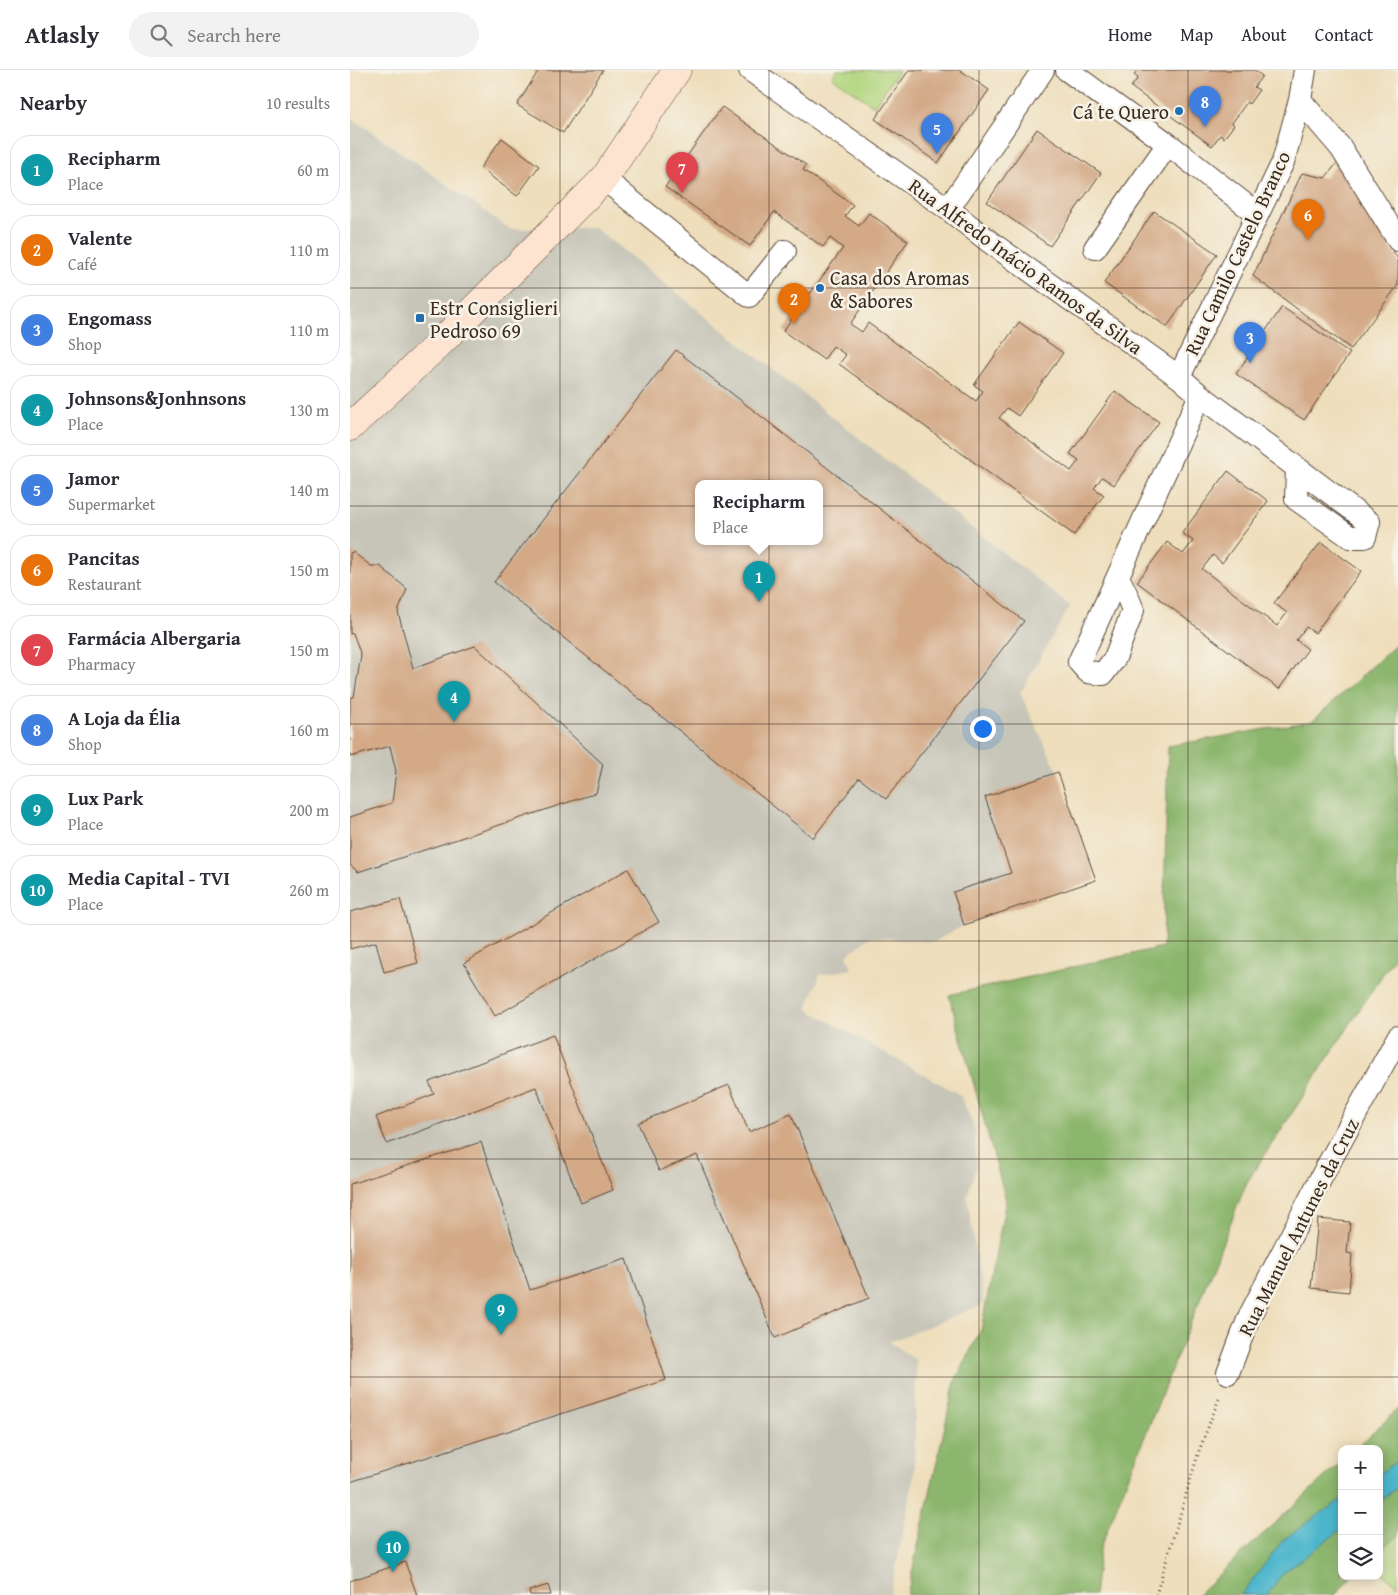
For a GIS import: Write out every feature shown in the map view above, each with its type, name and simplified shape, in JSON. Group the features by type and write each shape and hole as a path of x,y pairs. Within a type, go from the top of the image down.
{"main road":[{"path":"350,427 440,343 604,179 677,70"}],"street":[{"name":"Rua Alfredo Inácio Ramos da Silva","path":"750,70 948,209 990,242 1179,377 1200,395 1298,468"},
{"path":"948,209 1043,70"},
{"path":"1067,70 1168,144 1257,214"},
{"name":"Rua Camilo Castelo Branco","path":"1179,377 1283,162 1300,100 1305,70"},
{"path":"1300,100 1341,148 1398,240"},
{"path":"1095,248 1168,144"},
{"path":"604,179 749,296 784,251"},
{"path":"1118,577 1200,395"},
{"name":"Rua Manuel Antunes da Cruz","path":"1228,1373 1249,1317 1324,1172 1398,1037"}],"path":[{"path":"1156,1595 1199,1452 1228,1373"}],"shaded area":[{"path":"350,117 510,229 595,228 1070,606 1020,693 1058,772 1096,880 964,925 934,942 870,937 847,955 852,969 820,975 807,1009 960,1095 975,1129 976,1168 967,1196 984,1304 889,1342 916,1360 914,1478 890,1595 350,1595"}],"green space":[{"path":"837,70 899,70 874,106 832,77"},
{"path":"1398,643 1398,951 1247,1182 1100,1548 1094,1595 907,1595 955,1381 981,1330 1006,1200 949,995 1163,947 1168,746 1312,721"},
{"path":"1398,1409 1398,1535 1383,1547 1383,1445 1359,1445"},
{"path":"1338,1465 1338,1580 1348,1580 1335,1595 1197,1595"},
{"path":"1398,1535 1398,1586 1383,1573 1383,1547"}],"water":[{"path":"1398,1460 1398,1487 1383,1498 1383,1490 1383,1471"},
{"path":"1338,1502 1338,1532 1283,1573 1267,1595 1241,1595 1284,1539"}],"building":[{"path":"539,70 603,70 563,133 517,105"},
{"path":"909,70 960,70 989,90 938,163 875,119"},
{"path":"1134,70 1254,70 1262,76 1254,87 1259,90 1249,104 1247,102 1232,123 1234,125 1224,138 1220,135 1212,146 1131,87 1138,78 1134,75 1136,72"},
{"path":"722,107 806,165 803,170 853,205 845,216 859,226 869,213 908,241 850,324 862,332 868,323 976,401 983,391 974,385 1019,322 1063,353 1018,416 1007,408 999,418 1071,471 1079,460 1070,454 1115,391 1159,422 1114,485 1102,477 1094,488 1104,495 1074,535 839,364 846,355 833,346 824,360 783,331 843,248 830,238 823,247 774,212 750,246 665,187"},
{"path":"1037,129 1101,173 1050,246 987,202"},
{"path":"502,138 539,166 517,196 480,168"},
{"path":"1338,162 1398,259 1398,285 1351,349 1253,276 1302,173 1325,178"},
{"path":"1154,211 1217,254 1167,327 1104,283"},
{"path":"1282,307 1350,353 1304,420 1236,374"},
{"path":"676,350 1024,621 886,799 859,778 813,838 494,582"},
{"path":"1228,471 1268,501 1222,563 1213,555 1202,569 1261,614 1277,626 1287,613 1274,603 1321,542 1361,571 1315,633 1306,627 1296,640 1308,649 1279,689 1137,582 1167,542 1183,554 1193,541 1182,533"},
{"path":"353,552 371,566 380,566 407,589 398,612 413,668 475,646 603,764 596,793 358,872 350,865 350,817 392,803 396,771 390,746 350,757 350,698 354,697 361,655 353,633 350,634 350,553"},
{"path":"1058,772 1096,880 964,925 953,892 1011,873 985,797"},
{"path":"628,869 659,922 495,1016 464,963"},
{"path":"400,899 418,963 384,972 376,942 350,949 350,912"},
{"path":"553,1035 613,1190 581,1203 536,1087 387,1144 376,1117 434,1094 429,1082"},
{"path":"729,1085 749,1132 791,1114 869,1298 775,1338 697,1155 659,1171 638,1123"},
{"path":"481,1142 530,1290 626,1259 666,1380 350,1482 350,1184"},
{"path":"1318,1219 1350,1222 1347,1253 1352,1254 1349,1292 1311,1288"},
{"path":"405,1562 417,1595 350,1595 350,1581"},
{"path":"548,1585 551,1595 530,1595 529,1591"}],"place":[{"name":"Cá te Quero","path":"1179,111"},
{"name":"A Loja da Élia","path":"1205,127"},
{"name":"Jamor","path":"937,154"},
{"name":"Farmácia Albergaria","path":"682,193"},
{"name":"Pancitas","path":"1308,240"},
{"name":"Casa dos Aromas & Sabores","path":"820,288"},
{"name":"Estr Consiglieri Pedroso 69","path":"420,318"},
{"name":"Valente","path":"794,324"},
{"name":"Engomass","path":"1250,363"},
{"name":"Recipharm","path":"759,602"},
{"name":"Johnsons&Jonhnsons","path":"454,722"},
{"name":"Lux Park","path":"501,1335"},
{"name":"Media Capital - TVI","path":"393,1572"}]}
